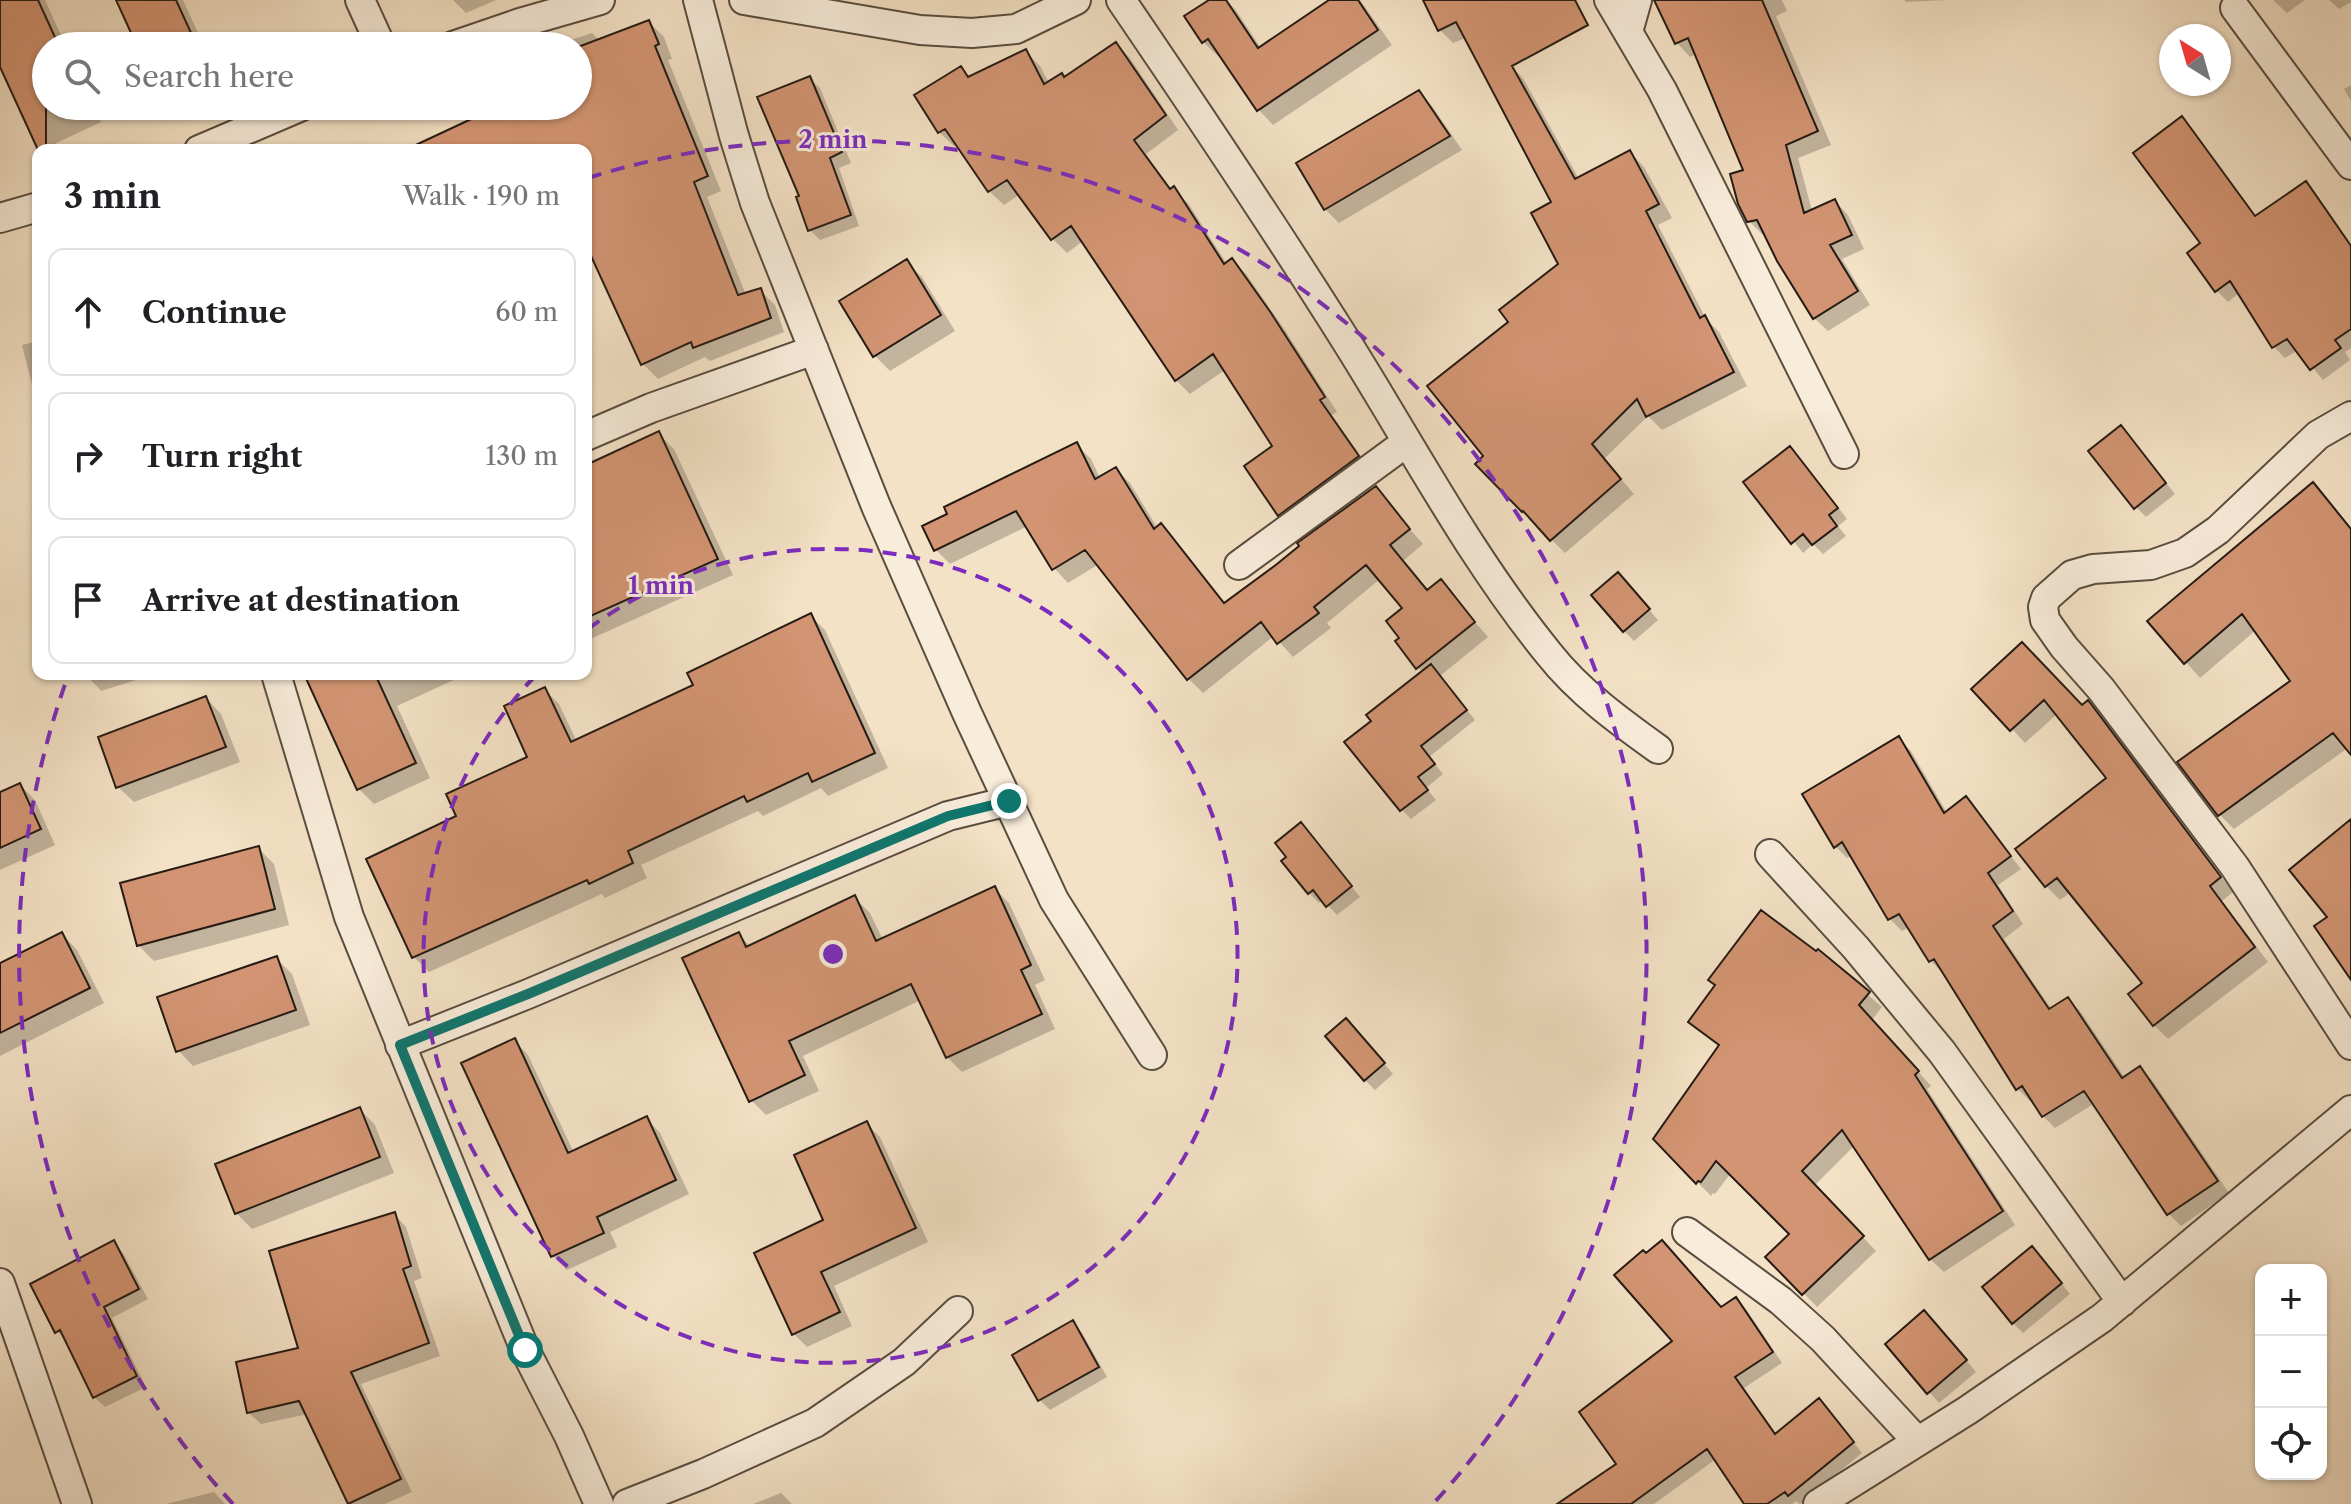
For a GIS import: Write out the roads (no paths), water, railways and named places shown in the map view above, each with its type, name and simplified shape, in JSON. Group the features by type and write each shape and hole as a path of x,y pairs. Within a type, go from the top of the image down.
{"street":[{"path":"360,0 375,32"},
{"path":"494,32 600,0"},
{"path":"698,0 755,203 876,506 1054,900 1152,1055"},
{"path":"744,0 920,30 972,33 1016,29 1076,0"},
{"path":"1121,0 1347,343 1461,531 1550,656 1609,714 1658,749"},
{"path":"1609,0 1662,90 1844,454"},
{"path":"1628,32 1637,0"},
{"path":"2235,8 2351,165"},
{"path":"213,144 269,120"},
{"path":"0,218 32,209"},
{"path":"592,433 651,408 814,350"},
{"path":"2351,416 2318,435 2218,530 2185,553 2151,565 2093,569 2072,575 2046,598 2043,607 2045,620 2064,647 2101,689 2235,867 2351,1045"},
{"path":"1239,565 1407,442"},
{"path":"278,680 349,917 525,1350 569,1436 599,1504"},
{"path":"400,1045 948,816 1009,801"},
{"path":"1770,854 1856,948 1942,1052 2122,1302"},
{"path":"1818,1504 1968,1410 2122,1302 2351,1110"},
{"path":"1687,1232 1781,1301 1823,1339 1917,1441"},
{"path":"0,1283 77,1504"},
{"path":"627,1504 703,1474 815,1423 904,1362 958,1311"}]}
